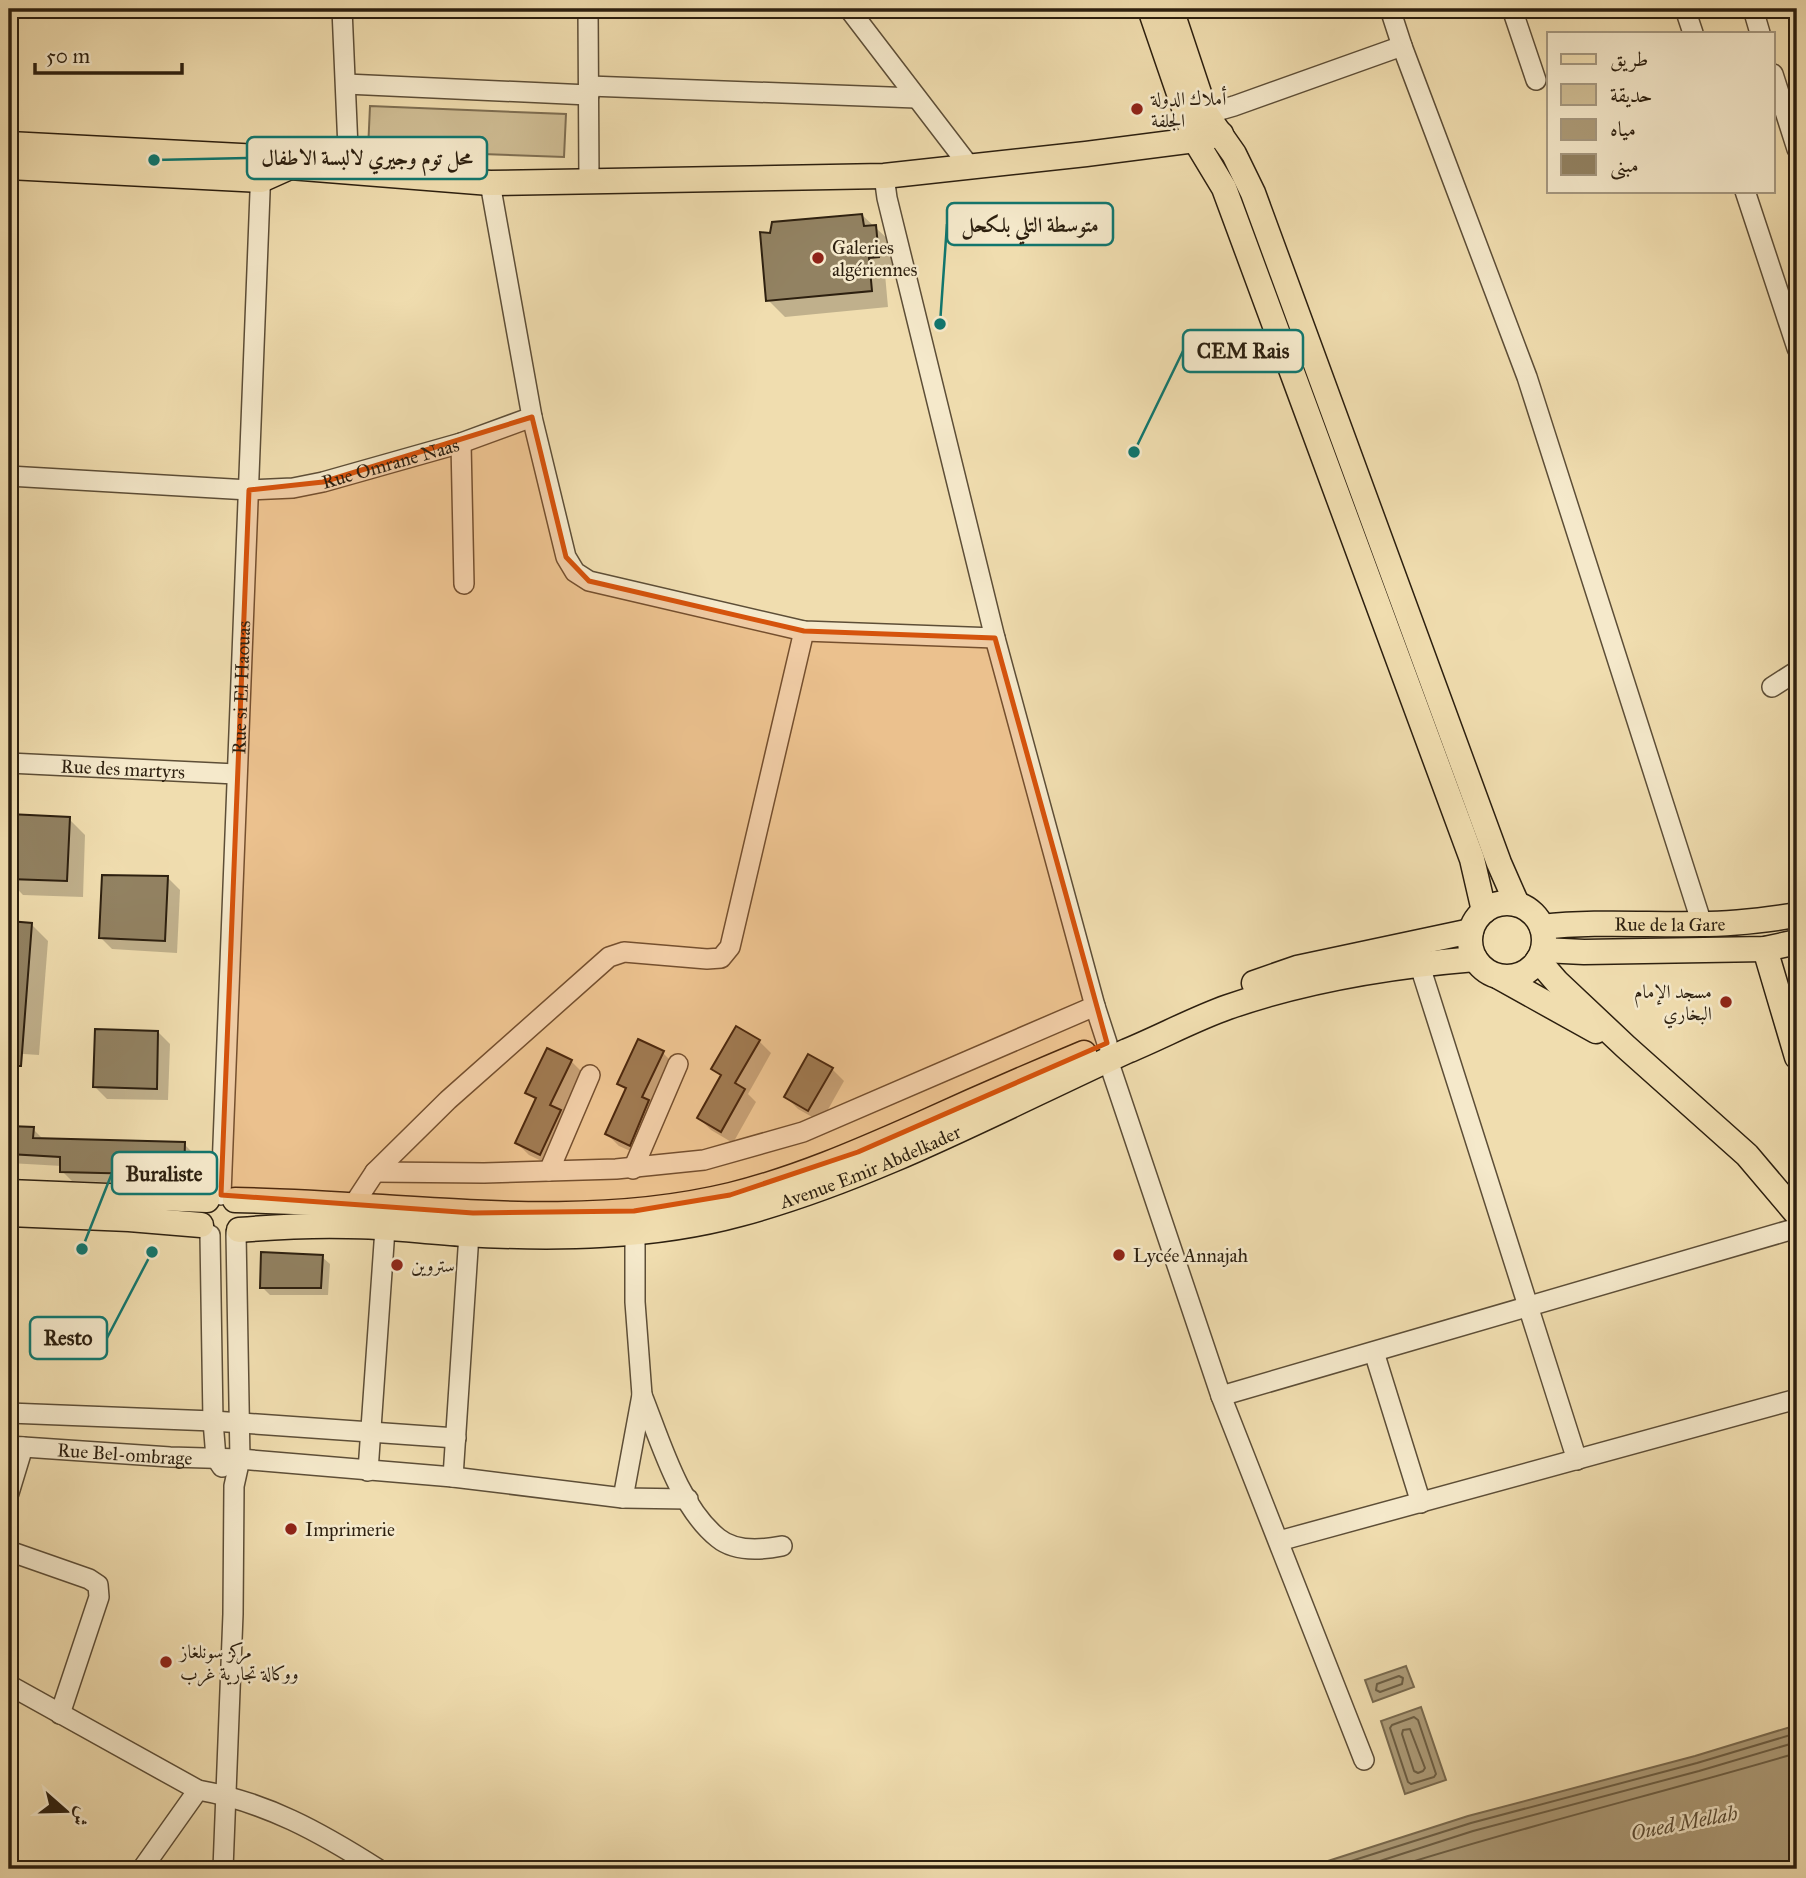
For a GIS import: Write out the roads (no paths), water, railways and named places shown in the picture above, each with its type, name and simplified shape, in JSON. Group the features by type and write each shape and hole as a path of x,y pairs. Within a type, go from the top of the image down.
{"main road":[{"path":"1150,9 1195,140 1224,188 1472,859 1477,921 1471,950 1475,959 1490,973 1626,1047"},
{"path":"1171,9 1206,114 1245,172 1499,863 1517,904"},
{"path":"9,167 290,167 490,183 884,176 1195,140 1221,134"},
{"path":"9,144 261,168"},
{"path":"1477,921 1506,903 1517,904 1536,917 1541,946 1557,982 1747,1155 1797,1214"},
{"name":"Rue de la Gare","path":"1541,946 1572,923 1702,924 1797,915"},
{"name":"Avenue Emir Abdelkader","path":"237,1231 294,1226 353,1215 385,1229 562,1236 635,1233 727,1217 788,1199 866,1170 961,1129 1199,1004 1297,968 1477,921"},
{"name":"Rue de la Gare","path":"1541,946 1584,952 1765,949 1797,942"},
{"path":"1499,977 1521,975 1541,946"},
{"path":"1765,949 1797,1057"},
{"name":"Avenue Emir Abdelkader","path":"9,1192 221,1198 353,1215 634,1211 730,1195 789,1178 1226,1007 1320,980 1419,963 1475,959"},
{"path":"9,1214 129,1219 205,1230 223,1238 237,1231 243,1217 242,1210 221,1198 200,1212 205,1230"}],"street":[{"path":"342,9 349,172"},
{"path":"588,9 589,181"},
{"path":"849,9 970,167"},
{"path":"1390,9 1527,377 1702,924"},
{"path":"1512,9 1536,80"},
{"path":"1685,9 1693,32"},
{"path":"1753,9 1760,32"},
{"path":"1206,114 1234,107 1402,46"},
{"path":"1774,77 1797,149"},
{"path":"346,84 916,98"},
{"name":"Rue si El Haouas","path":"221,1198 261,168"},
{"path":"884,176 887,198 995,638 1108,1052 1221,1396 1364,1759"},
{"path":"490,183 532,417 566,556 575,572 589,582 804,631 995,638"},
{"path":"1745,192 1797,348"},
{"name":"Rue Omrane Naas","path":"9,476 249,490 293,488 461,443 532,417"},
{"path":"461,443 464,584"},
{"path":"353,1215 375,1172 448,1100 609,957 624,952 720,958 730,947 804,631"},
{"path":"1772,687 1797,671"},
{"name":"Rue des martyrs","path":"9,763 236,774"},
{"path":"1419,963 1577,1460"},
{"path":"375,1172 633,1168 704,1160 803,1132 1095,1006"},
{"path":"633,1168 678,1064"},
{"path":"549,1171 590,1075"},
{"path":"1221,1396 1797,1228"},
{"path":"368,1471 385,1229"},
{"path":"205,1230 216,1458 234,1486"},
{"path":"223,1869 233,1614 234,1486 240,1459 237,1231"},
{"path":"623,1498 642,1395 635,1302 635,1233"},
{"path":"453,1477 469,1234"},
{"path":"1374,1352 1421,1503"},
{"path":"642,1395 668,1462 696,1513 720,1540 736,1547 765,1550 782,1546"},
{"path":"1279,1541 1797,1399"},
{"name":"Rue Bel-ombrage","path":"9,1413 213,1422 456,1438"},
{"path":"9,1493 16,1447"},
{"name":"Rue Bel-ombrage","path":"16,1447 240,1459 453,1477 623,1498 688,1499"},
{"path":"9,1550 89,1579 98,1585 99,1597 61,1714"},
{"path":"9,1685 198,1790 266,1807 340,1845 378,1869"},
{"path":"142,1869 198,1790"}],"water":[{"path":"1406,1666 1414,1687 1373,1702 1365,1680"},
{"path":"1421,1707 1446,1780 1405,1794 1381,1721"},
{"name":"Oued Mellah","path":"1797,1725 1797,1862 1771,1869 1303,1869 1468,1816 1695,1756"}],"place":[{"name":"أملاك الدولة الجلفة","path":"1137,109"},
{"name":"محل توم وجيري لالبسة الاطفال","path":"154,160"},
{"name":"Galeries algériennes","path":"818,258"},
{"name":"متوسطة التلي بلكحل","path":"940,324"},
{"name":"CEM Rais","path":"1134,452"},
{"name":"مسجد الإمام البخاري","path":"1726,1002"},
{"name":"Buraliste","path":"82,1249"},
{"name":"Resto","path":"152,1252"},
{"name":"Lycée Annajah","path":"1119,1255"},
{"name":"ستروين","path":"397,1265"},
{"name":"Imprimerie","path":"291,1529"},
{"name":"مركز سونلغاز ووكالة تجارية غرب","path":"166,1662"}]}
